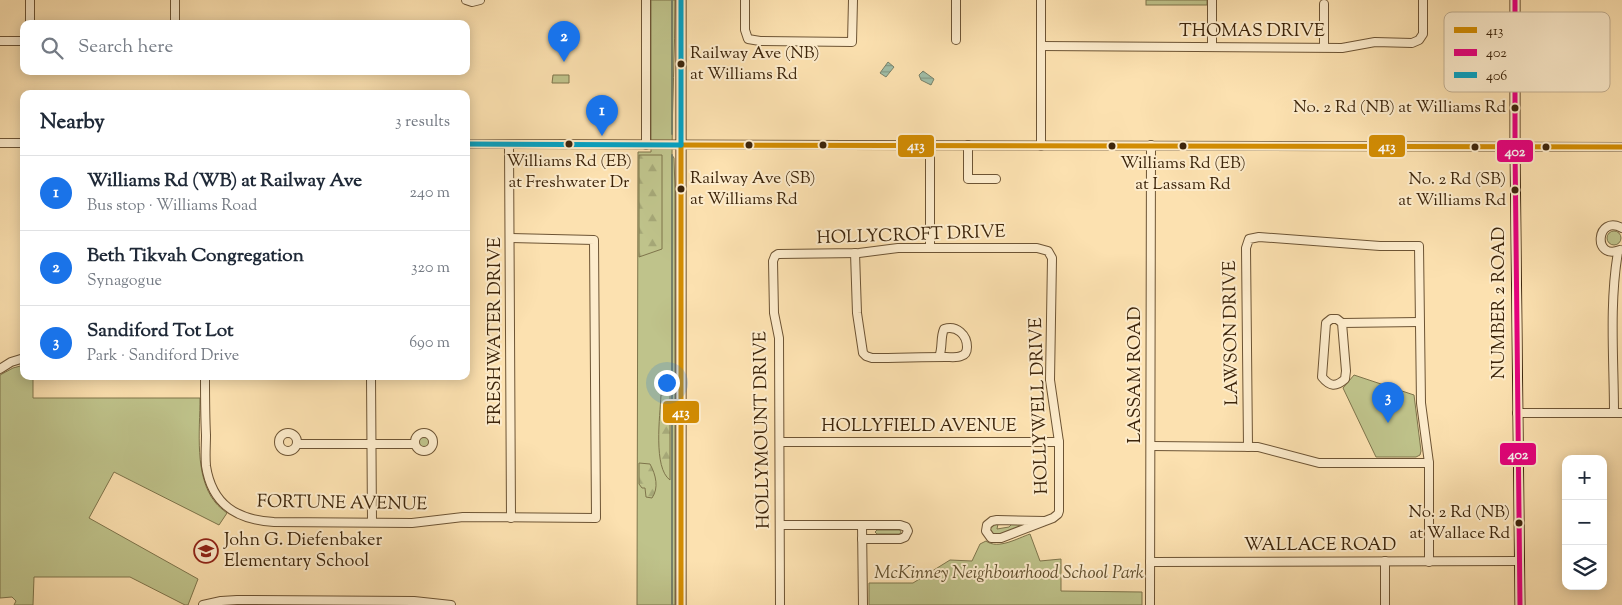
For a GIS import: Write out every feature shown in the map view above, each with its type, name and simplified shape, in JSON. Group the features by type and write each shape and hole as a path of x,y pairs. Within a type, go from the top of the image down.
{"main road":[{"path":"681,0 681,605"},
{"name":"NUMBER 2 ROAD","path":"1515,92 1520,605"}],"street":[{"path":"30,0 30,20"},
{"path":"175,0 175,20"},
{"path":"466,0 472,2 480,0"},
{"path":"646,0 646,145"},
{"path":"745,0 745,30 748,39 760,41 852,42 853,0"},
{"path":"956,0 956,40"},
{"path":"1041,0 1041,146"},
{"path":"1212,0 1212,47"},
{"name":"THOMAS DRIVE","path":"1042,46 1342,48 1375,42 1416,42 1423,34 1423,0"},
{"path":"1324,2 1324,47"},
{"path":"0,41 20,41"},
{"path":"0,143 20,143"},
{"path":"470,144 1622,147"},
{"name":"FRESHWATER DRIVE","path":"509,144 511,518"},
{"path":"930,145 930,247"},
{"path":"968,145 968,178 996,178"},
{"name":"LASSAM ROAD","path":"1150,605 1151,145"},
{"path":"1517,413 1618,413 1613,323 1620,251 1609,252 1605,249 1600,238 1607,227 1616,225 1622,228"},
{"name":"LAWSON DRIVE","path":"1248,447 1246,248 1250,239 1259,237 1380,246 1419,246 1419,322"},
{"name":"FORTUNE AVENUE","path":"205,380 206,464 211,485 227,507 247,518 265,522 412,523 463,518 596,518 594,240 511,238"},
{"name":"HOLLYCROFT DRIVE","path":"775,256 785,253 855,254 898,248 930,247 1038,248 1048,251"},
{"name":"HOLLYWELL DRIVE","path":"1044,521 997,520 987,525 986,531 989,536 997,539 1031,528 1056,516 1059,511 1059,442 1050,380 1052,258 1048,251"},
{"path":"855,254 857,313 863,353 872,358 958,357 967,351 967,341 964,335 954,328 944,329 939,357"},
{"name":"HOLLYMOUNT DRIVE","path":"775,256 773,261 774,313 779,338 780,605"},
{"path":"1342,323 1345,379 1339,384 1333,385 1326,382 1322,376 1326,323 1331,319 1337,319 1342,323 1419,322 1421,403 1429,463 1429,562"},
{"path":"0,368 20,359"},
{"path":"371,380 372,522"},
{"name":"HOLLYFIELD AVENUE","path":"780,442 1059,442"},
{"path":"296,444 415,444"},
{"path":"1151,446 1258,448 1320,463 1429,463"},
{"path":"780,524 900,525 906,527 908,531 905,537 900,539 862,539"},
{"path":"862,525 862,605"},
{"path":"1385,561 1385,605"},
{"name":"WALLACE ROAD","path":"1150,562 1520,561"},
{"path":"203,605 237,600 414,601 451,605"}],"green space":[{"path":"651,0 675,0 672,155 674,158 675,189 675,605 637,605 638,152 651,152"},
{"path":"1146,0 1207,0 1207,5 1146,5"},
{"path":"553,75 569,75 569,83 552,83"},
{"path":"639,155 662,155 662,249 639,257"},
{"path":"1614,231 1619,233 1621,238 1619,243 1614,245 1609,243 1607,238 1609,233"},
{"path":"20,366 20,380 33,380 33,398 200,398 199,438 204,479 208,491 215,502 227,513 219,525 114,472 89,518 198,579 188,605 130,577 34,577 33,605 14,605 16,601 12,597 0,598 0,375"},
{"path":"1354,375 1414,395 1420,455 1416,457 1376,457 1343,388"},
{"path":"670,394 670,480 661,465 659,428 661,395"},
{"path":"424,436 430,442 424,448 418,442"},
{"path":"639,463 650,464 654,473 656,486 652,498 646,497 645,488 642,488 639,484"},
{"path":"998,524 997,529 1009,527 1012,524 1027,524 993,535 990,528 992,525"},
{"path":"877,530 900,530 901,532 900,534 877,534 875,532"},
{"name":"McKinney Neighbourhood School Park","path":"1030,534 1040,561 1061,559 1061,591 1142,592 1142,605 869,605 869,583 913,583 950,560 972,561 980,544 986,541 1002,544"}],"shaded area":[{"path":"888,62 894,67 886,77 880,73"},
{"path":"923,71 934,79 931,85 921,80 919,75"}],"waterway":[{"path":"672,0 672,134"},
{"path":"672,155 672,605"}],"transit line":[{"name":"406","path":"681,0 681,145"},
{"name":"402","path":"1515,0 1515,12"},
{"name":"402","path":"1515,92 1520,605"},
{"name":"406","path":"470,144 681,145"},
{"name":"413","path":"681,145 1622,147"},
{"name":"413","path":"681,145 681,605"}],"place":[{"name":"Beth Tikvah Congregation","path":"564,62"},
{"name":"Railway Ave (NB) at Williams Rd","path":"681,64"},
{"name":"No. 2 Rd (NB) at Williams Rd","path":"1515,108"},
{"name":"Williams Rd (WB) at Railway Ave","path":"602,136"},
{"name":"Williams Rd (EB) at Freshwater Dr","path":"569,144"},
{"name":"Williams Rd (EB) at Lassam Rd","path":"1183,146"},
{"name":"Railway Ave (SB) at Williams Rd","path":"681,189"},
{"name":"No. 2 Rd (SB) at Williams Rd","path":"1515,190"},
{"name":"Sandiford Tot Lot","path":"1388,423"},
{"name":"No. 2 Rd (NB) at Wallace Rd","path":"1519,523"},
{"name":"John G. Diefenbaker Elementary School","path":"206,551"}]}
